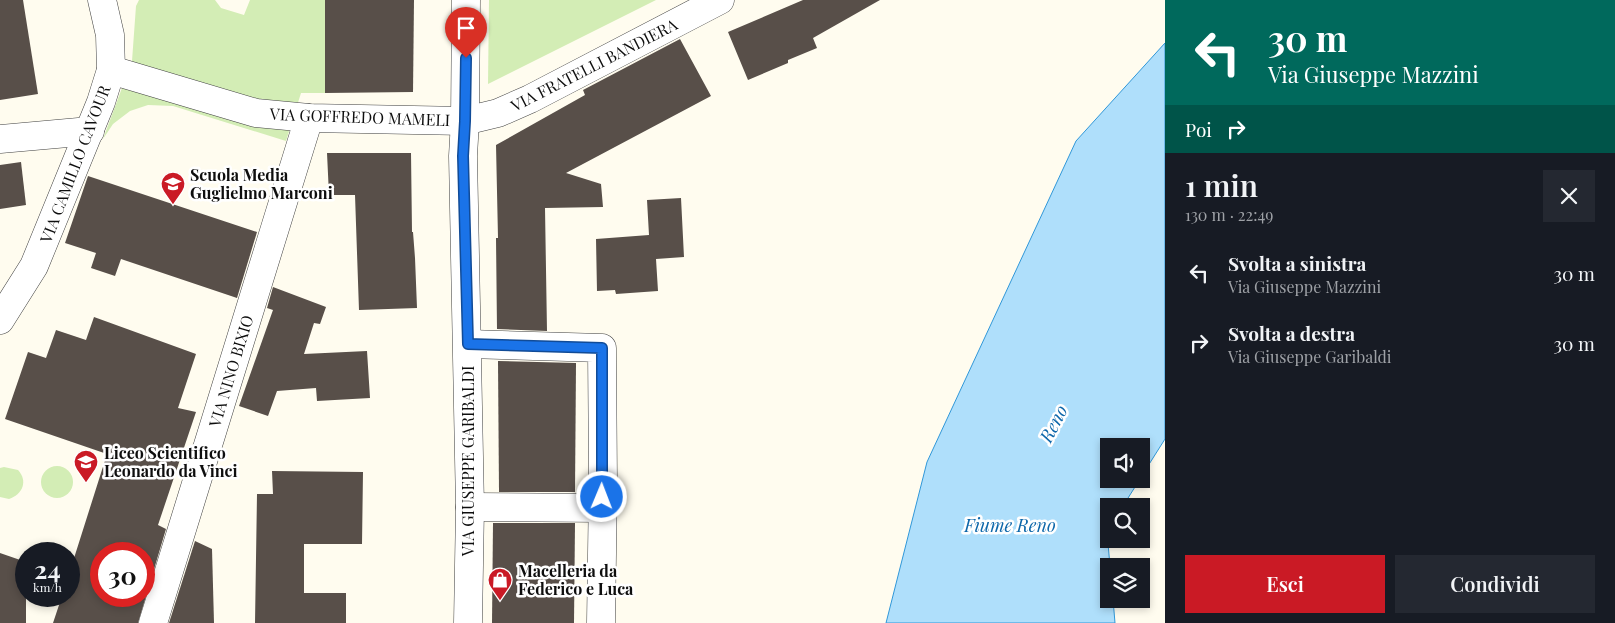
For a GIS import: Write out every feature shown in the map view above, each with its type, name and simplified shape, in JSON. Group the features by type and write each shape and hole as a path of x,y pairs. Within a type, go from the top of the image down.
{"street":[{"name":"VIA GIUSEPPE GARIBALDI","path":"466,0 463,156 470,507 468,623"},
{"name":"VIA FRATELLI BANDIERA","path":"465,121 498,114 530,99 720,0"},
{"name":"VIA CAMILLO CAVOUR","path":"0,320 34,266 90,131 111,70 110,35 105,2"},
{"name":"VIA GOFFREDO MAMELI","path":"111,70 256,114 309,118 465,121"},
{"name":"VIA NINO BIXIO","path":"153,623 309,118"},
{"path":"0,139 90,131"},
{"path":"468,344 602,348 601,623"},
{"path":"470,507 602,508"}],"green space":[{"path":"139,0 215,0 221,8 244,15 250,0 325,0 325,93 301,93 286,141 173,106 148,105 130,111 113,124 103,139 132,61 136,6"},
{"path":"489,0 656,0 488,84"},
{"path":"57,466 63,467 68,471 72,476 72,488 68,493 63,497 57,498 51,497 46,493 42,488 41,482 42,476 46,471 51,467"},
{"path":"0,468 18,470 23,478 21,491 9,499 0,497"}],"water":[{"name":"Fiume Reno","path":"1165,43 1165,439 1150,463 1150,438 1100,438 1100,488 1134,488 1128,498 1100,498 1100,548 1108,548 1109,558 1100,558 1100,608 1114,608 1115,623 886,623 927,462 1076,141"}],"building":[{"path":"0,0 23,0 38,94 0,100"},
{"path":"325,0 414,0 413,92 325,93"},
{"path":"803,0 880,0 813,38 817,48 748,80 728,32"},
{"path":"680,39 711,96 566,173 601,184 603,207 545,208 547,331 497,329 496,145 585,95 583,90"},
{"path":"327,153 411,153 412,232 417,308 359,310 355,195 329,195"},
{"path":"21,162 26,205 0,209 0,165"},
{"path":"88,176 257,232 237,298 121,259 115,276 91,268 96,253 65,243"},
{"path":"681,198 684,257 656,259 658,291 616,294 615,290 597,291 596,239 649,235 647,200"},
{"path":"273,287 326,307 320,324 314,323 304,354 367,351 370,398 317,401 316,388 277,391 268,416 239,406 273,310 267,308"},
{"name":"Liceo Scientifico Leonardo da Vinci","path":"94,317 196,354 178,408 196,412 158,525 166,529 155,566 155,542 90,542 90,607 143,607 138,623 53,623 58,607 80,607 79,542 107,454 5,419 28,352 46,358 56,330 86,340"},
{"path":"498,361 576,363 575,492 499,492"},
{"path":"272,471 363,472 362,544 304,544 304,593 346,593 346,623 255,623 257,494 273,494"},
{"path":"493,523 575,523 574,623 492,623"},
{"path":"195,541 212,549 214,623 169,623"},
{"path":"0,553 15,558 15,607 26,607 26,623 0,623"}],"place":[{"name":"Scuola Media Guglielmo Marconi","path":"173,205"},
{"name":"Liceo Scientifico Leonardo da Vinci","path":"86,483"},
{"name":"Macelleria da Federico e Luca","path":"500,601"}],"route":[{"path":"466,58 463,156 468,344 602,348 602,497"}],"water label":[{"name":"Reno","path":"1054,424"}]}
